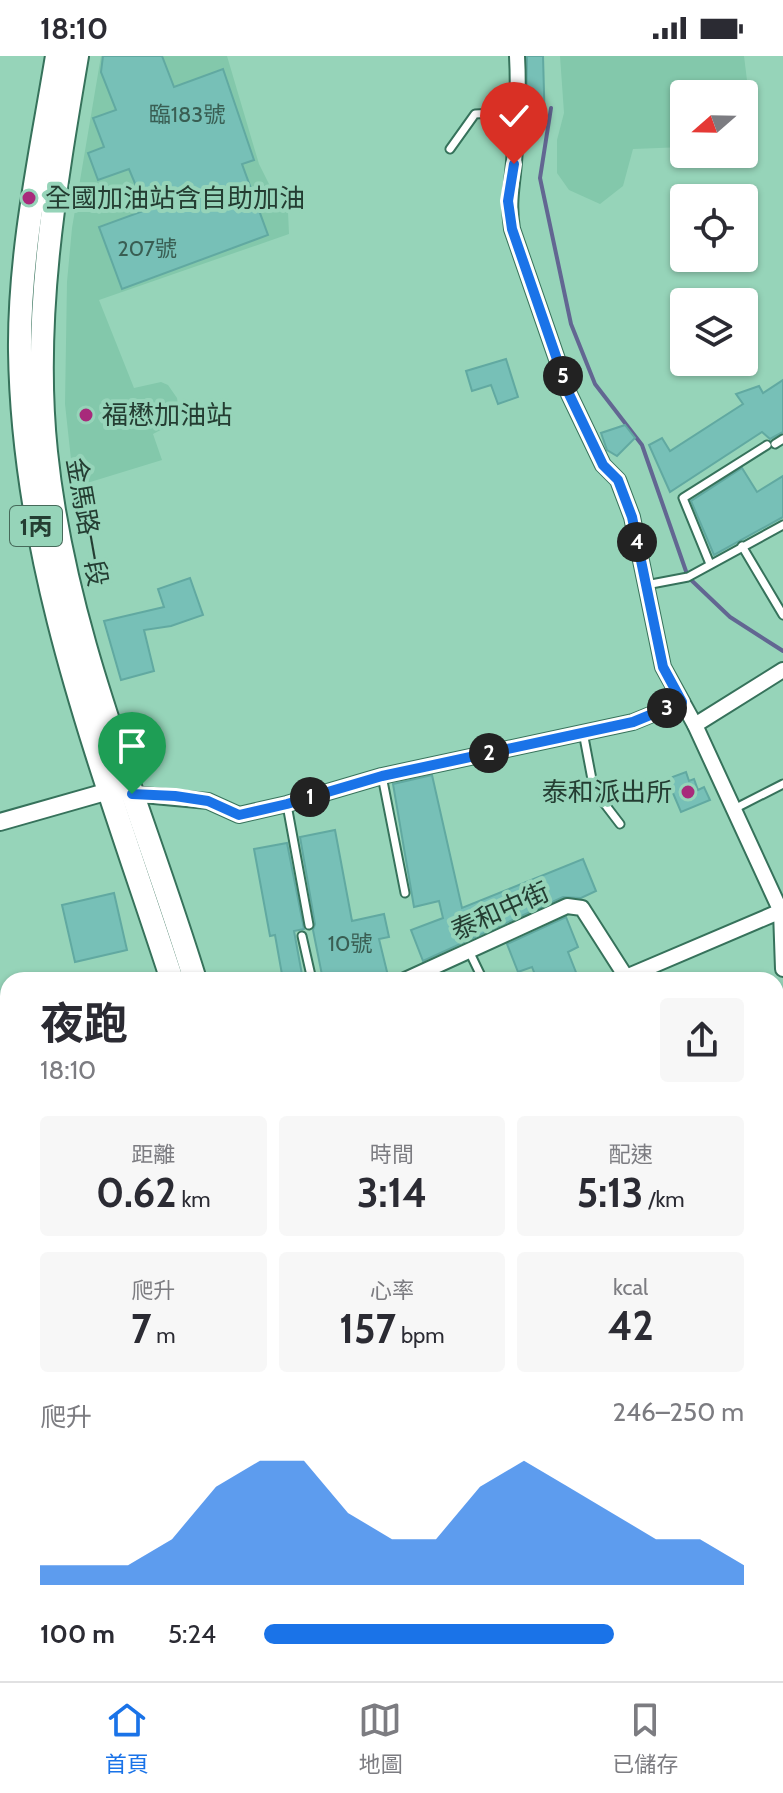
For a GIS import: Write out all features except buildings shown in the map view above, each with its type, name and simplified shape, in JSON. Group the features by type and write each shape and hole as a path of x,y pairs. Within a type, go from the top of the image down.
{"main road":[{"name":"金馬路一段","path":"57,56 25,255 21,335 27,464 46,576 70,671 192,972"},
{"name":"金馬路一段","path":"77,56 46,273 42,386 45,450 52,503 73,605 170,972"}],"street":[{"path":"517,56 514,164 508,201 512,229 569,394 603,465 618,480 632,517 663,667 778,890 782,914 783,969"},
{"path":"695,725 783,670"},
{"path":"0,822 120,792 208,801 239,815 382,776 633,722 682,702"},
{"name":"泰和中街","path":"423,972 567,906 582,908 620,972"},
{"path":"641,972 782,914"}],"lane":[{"path":"450,149 475,114 517,112"},
{"path":"710,564 683,498 783,439"},
{"path":"646,585 688,577 783,525"},
{"path":"742,546 783,615"},
{"path":"583,732 594,790 620,824"},
{"path":"382,776 405,893"},
{"path":"734,809 783,784"},
{"path":"287,804 309,925"},
{"path":"302,936 310,972"},
{"path":"469,951 479,972"}],"shaded area":[{"path":"101,56 227,56 259,164 288,212 289,234 99,300 134,388 161,382 168,385 177,398 179,412 170,425 153,434 162,460 74,487 65,404 67,282 72,228"},
{"path":"560,56 744,56 747,80 670,80 670,148 633,149 623,186 600,204 569,190 557,173 557,140 564,113"}],"waterway":[{"path":"551,108 540,178 571,324 595,384 642,445 688,577 730,617 783,651"}],"place":[{"name":"全國加油站含自助加油","path":"29,198"},
{"name":"福懋加油站","path":"86,415"},
{"name":"泰和派出所","path":"688,792"}],"route":[{"path":"132,794 208,801 239,815 382,776 633,722 682,702 663,667 632,517 618,480 603,465 586,435 512,229 508,201 514,164"}]}
